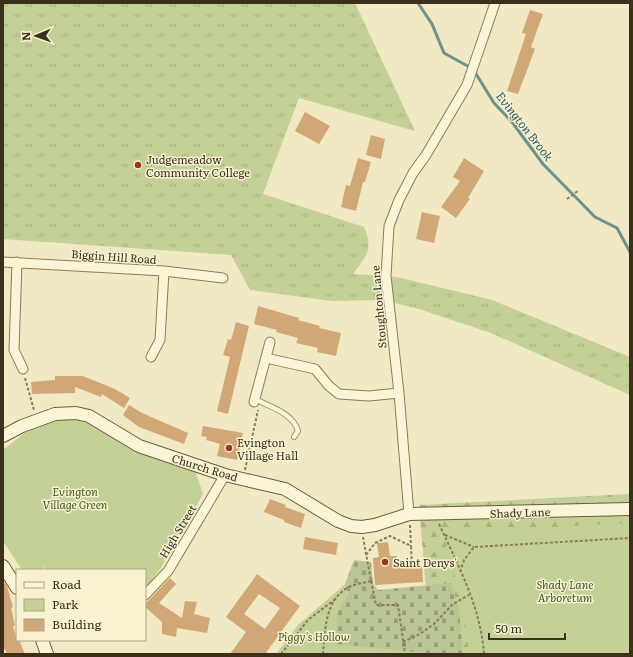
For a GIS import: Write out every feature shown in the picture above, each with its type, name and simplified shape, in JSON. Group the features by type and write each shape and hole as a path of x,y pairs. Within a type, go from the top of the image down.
{"street":[{"name":"Stoughton Lane","path":"409,514 399,393 386,276 389,226 399,200 413,173 426,155 467,85 495,3"},
{"name":"Biggin Hill Road","path":"3,262 164,271 223,278"},
{"path":"17,262 14,350 23,369"},
{"path":"151,357 160,340 164,271"},
{"path":"255,400 270,342"},
{"path":"266,358 314,369 329,386 339,394 369,396 399,393"},
{"name":"Church Road","path":"3,436 55,414 76,413 89,416 139,446 225,475 286,489 338,521 351,526 362,527 375,525 409,514"},
{"name":"High Street","path":"146,594 168,571 225,475"},
{"name":"Shady Lane","path":"409,514 630,509"},
{"path":"3,566 16,586"},
{"path":"42,641 47,654"}],"lane":[{"path":"255,400 285,414 296,423 298,431 294,436"}],"path":[{"path":"567,199 580,190"},
{"path":"23,369 36,421"},
{"path":"243,479 259,412 255,400"},
{"path":"409,514 412,566"},
{"path":"435,514 460,572 482,630 484,654"},
{"path":"362,527 370,581 376,605 398,606 405,654"},
{"path":"444,534 474,547 630,538"},
{"path":"366,555 375,543 390,536 411,546"},
{"path":"460,572 464,560 474,547"},
{"path":"281,654 308,620 349,587 370,581"},
{"path":"403,642 420,634 434,624 453,604 469,595"},
{"path":"323,654 326,624 330,608 336,598"}],"green space":[{"name":"Judgemeadow Community College","path":"3,3 355,3 415,131 299,98 263,194 364,227 368,242 367,252 353,274 397,277 492,300 630,357 630,395 491,333 419,309 383,300 331,301 250,290 231,255 3,239"},
{"name":"Evington Village Green","path":"61,419 77,419 94,425 195,470 203,494 162,566 146,588 146,569 47,569 44,567 42,569 21,569 3,541 3,450 27,431"},
{"name":"Shady Lane Arboretum","path":"630,494 630,556 545,654 438,654 426,591 419,505"},
{"name":"Shady Lane Arboretum","path":"630,523 630,654 469,654 462,597 445,548 451,532"},
{"path":"354,560 371,562 373,583 378,590 451,583 459,610 463,654 350,654 331,649 333,614 348,595 345,584"},
{"name":"Piggy's Hollow","path":"345,584 348,595 337,613 336,644 435,654 276,654 298,625"}],"building":[{"path":"530,10 543,14 531,47 535,49 518,94 507,91 526,34 522,33"},
{"path":"305,112 330,126 319,144 295,131"},
{"path":"371,135 385,139 381,159 366,155"},
{"path":"358,158 371,162 365,182 363,182 356,211 341,207 346,185 350,186"},
{"path":"464,158 484,171 468,198 470,199 456,218 441,207 460,181 453,177"},
{"path":"422,212 440,216 434,243 416,239"},
{"path":"258,306 299,318 298,320 320,326 319,328 341,333 336,356 317,352 318,348 296,343 298,338 276,332 277,330 254,324"},
{"path":"236,322 249,326 228,414 217,411 230,357 223,355 228,339 231,340"},
{"path":"55,376 83,376 115,389 130,398 124,408 102,394 101,397 75,387 75,393 32,394 31,382 55,380"},
{"path":"129,405 142,413 188,433 184,444 139,427 123,415"},
{"name":"Evington Village Hall","path":"203,426 243,433 237,460 217,456 220,444 206,440 207,437 201,436"},
{"path":"270,499 286,505 285,507 305,514 301,528 284,522 284,520 264,512"},
{"path":"305,537 338,543 336,555 303,549"},
{"name":"Saint Denys'","path":"388,542 390,556 397,556 398,568 422,565 423,582 375,585 373,558 379,557 377,543"},
{"path":"257,574 300,606 265,654 230,654 246,632 226,617","holes":["259,594 280,608 265,629 244,614"]},
{"path":"170,578 176,584 159,603 182,618 185,601 197,602 194,614 210,618 207,633 177,628 176,637 162,634 162,622 146,608 146,603"},
{"path":"3,581 7,586 13,607 11,608 15,625 13,626 16,641 19,641 25,654 7,654 3,646"}],"waterway":[{"name":"Evington Brook","path":"418,3 432,24 444,53 473,69 494,103 512,122 543,164 595,217 617,228 630,252"}],"place":[{"name":"Judgemeadow Community College","path":"138,165"},
{"name":"Evington Village Hall","path":"229,448"},
{"name":"Saint Denys'","path":"385,562"}]}
